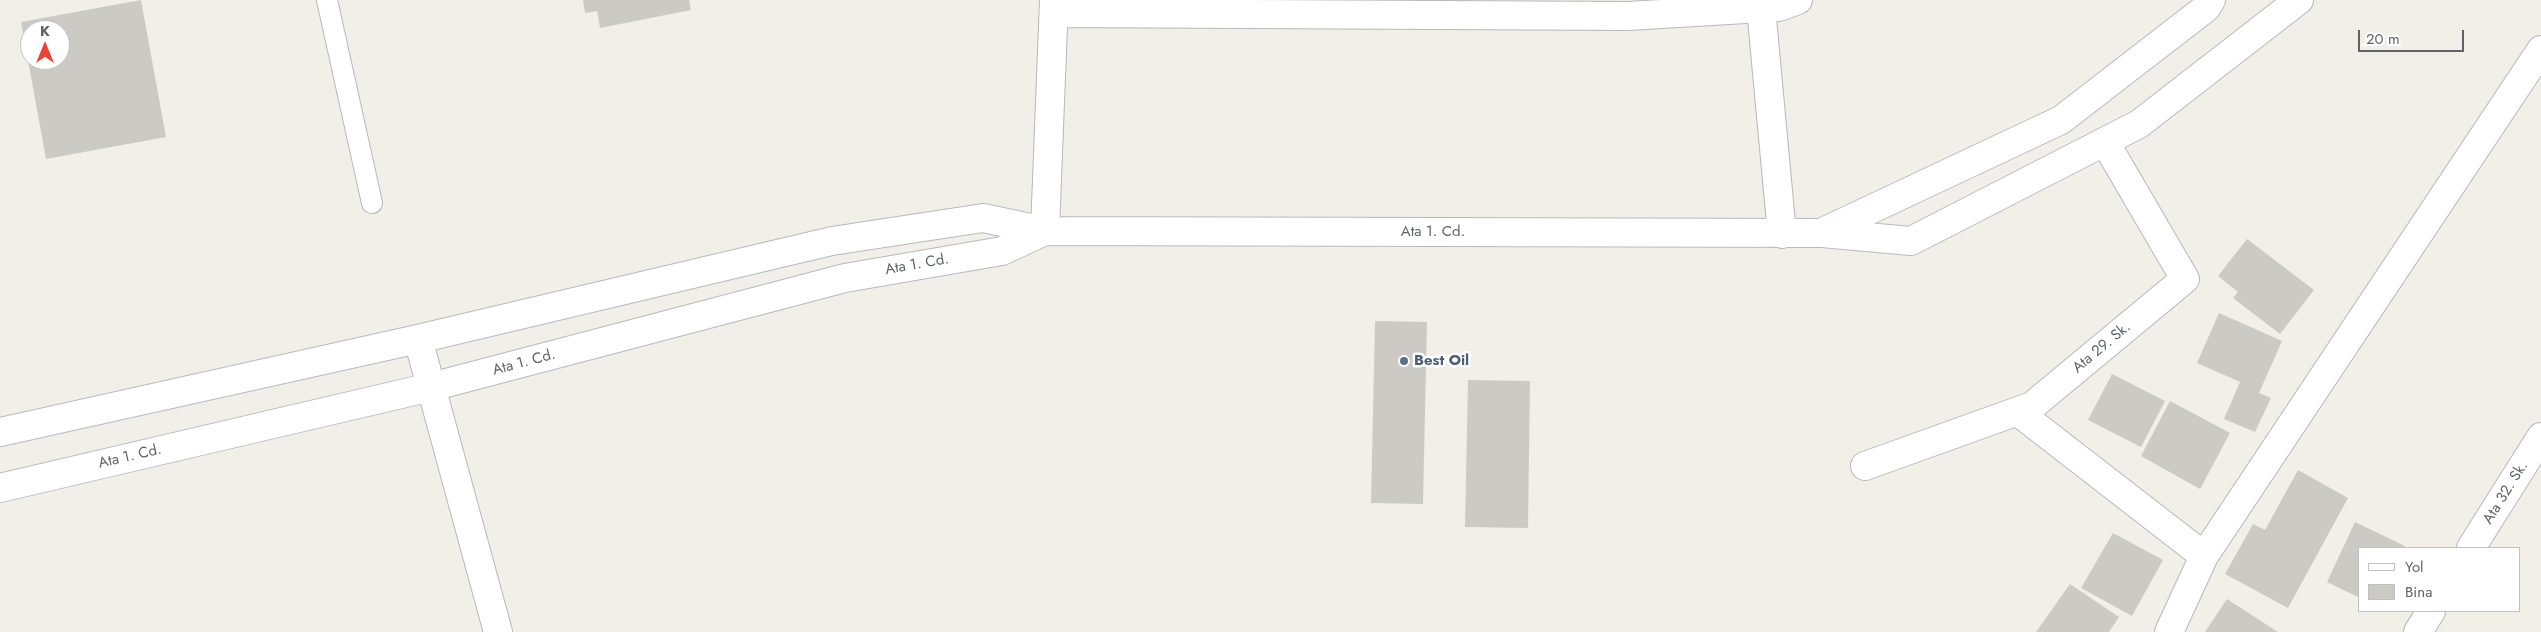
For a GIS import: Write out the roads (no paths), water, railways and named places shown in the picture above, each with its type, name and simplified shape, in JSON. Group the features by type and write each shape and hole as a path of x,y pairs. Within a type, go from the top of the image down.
{"street":[{"path":"1044,230 1054,6 1375,7 1628,16 1779,7 1798,0"},
{"path":"1822,233 2061,120 2206,8 2211,0"},
{"name":"Ata 1. Cd.","path":"0,432 418,339 832,241 983,218 1044,230 1822,233 1911,241 2139,124 2299,0"},
{"path":"1761,8 1782,234"},
{"path":"2169,632 2204,556 2541,50"},
{"name":"Ata 29. Sk.","path":"1865,466 2032,406 2185,279 2105,142"},
{"name":"Ata 1. Cd.","path":"0,488 431,387 845,278 1002,251 1044,230"},
{"path":"418,339 498,632"},
{"path":"2018,412 2204,556"},
{"name":"Ata 32. Sk.","path":"2472,547 2541,437"},
{"path":"2418,632 2430,612"}],"lane":[{"path":"327,0 372,203"}],"place":[{"name":"Best Oil","path":"1404,361"}]}
